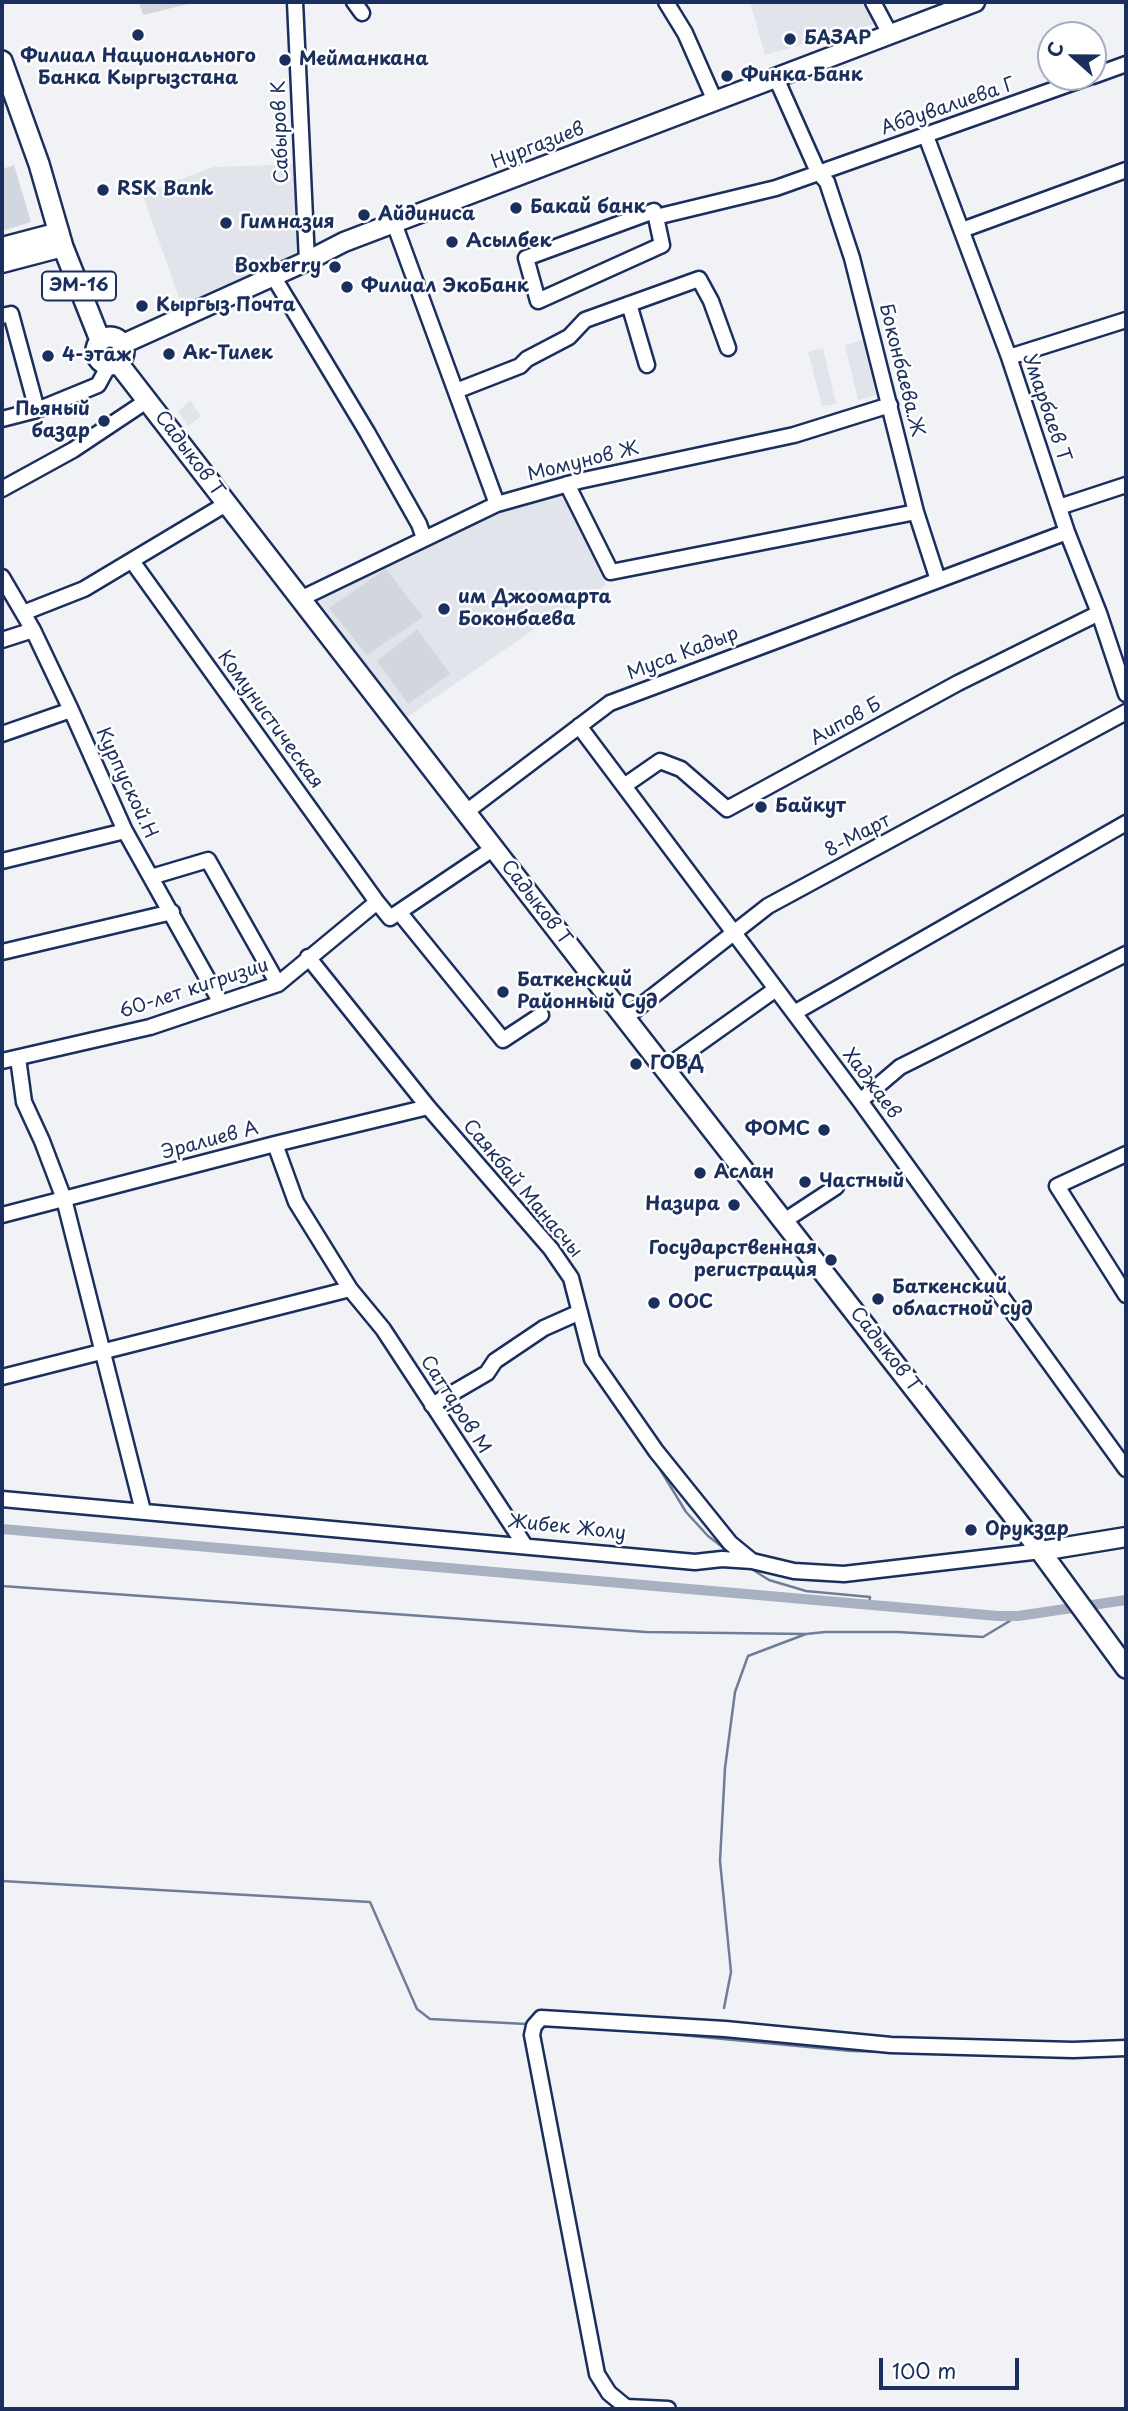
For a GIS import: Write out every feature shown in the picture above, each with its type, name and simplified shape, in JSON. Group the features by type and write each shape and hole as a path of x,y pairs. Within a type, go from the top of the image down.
{"highway":[{"name":"ЭМ-16","path":"2,61 39,164 61,240 100,340 96,353 100,361 113,364"},
{"path":"100,340 113,337 123,344 124,353 113,364"},
{"name":"Садыков Т","path":"113,364 148,400 226,504 1037,1546"},
{"name":"ЭМ-16","path":"1037,1546 1126,1668"}],"main road":[{"name":"Нургазиев","path":"123,344 344,242 975,2"},
{"path":"2,247 61,240"},
{"path":"2,263 61,240"},
{"name":"Жибек Жолу","path":"1037,1546 1126,1537"}],"street":[{"name":"Сабыров К","path":"299,2 307,261"},
{"path":"666,2 685,33 715,101"},
{"path":"873,2 890,34"},
{"name":"Абдувалиева Г","path":"1107,71 1126,64"},
{"name":"Боконбаева.Ж","path":"776,78 818,172 827,182 852,258 916,512 939,580"},
{"name":"Абдувалиева Г","path":"656,218 767,191 1050,91"},
{"name":"Умарбаев Т","path":"926,136 1009,357 1067,532 1099,613 1126,694"},
{"path":"962,230 1126,170"},
{"name":"Абдувалиева Г","path":"654,211 656,218 662,244 538,300 526,258 654,211"},
{"path":"394,223 497,504"},
{"path":"273,276 367,432 419,524 424,538"},
{"path":"456,391 520,366 527,359 569,337 585,320 699,279 711,301 728,348"},
{"path":"629,304 647,365"},
{"path":"2,316 11,314 37,410"},
{"path":"1009,357 1126,320"},
{"path":"2,419 37,410 98,386 113,364"},
{"path":"2,489 73,450 148,400"},
{"name":"Момунов Ж","path":"300,598 497,504 567,484 794,435 890,405"},
{"path":"567,484 611,572 916,512"},
{"path":"1059,507 1126,485"},
{"path":"23,612 84,589 226,504"},
{"name":"Муса Кадыр","path":"466,812 610,703 1067,532"},
{"name":"Комунистическая","path":"132,561 377,902"},
{"name":"Курпуской.Н","path":"2,577 33,630 125,831 221,1003"},
{"name":"Аипов Б","path":"624,786 660,761 681,769 727,809 958,684 1099,613"},
{"path":"2,640 33,630"},
{"path":"2,734 71,710"},
{"name":"8-Март","path":"625,1017 768,906 1126,712"},
{"name":"Хаджаев","path":"579,726 860,1101 1126,1469"},
{"path":"794,1013 1126,823"},
{"path":"2,861 125,831"},
{"path":"377,902 390,918 494,848"},
{"path":"151,877 208,860 278,984"},
{"name":"60-лет кигризии","path":"2,1061 150,1027 278,984 377,902"},
{"path":"2,952 172,912"},
{"path":"399,912 503,1040 541,1015"},
{"path":"860,1101 900,1067 1126,954"},
{"name":"Саякбай Манасчы","path":"308,957 428,1107 551,1250 571,1278 592,1359 656,1451 730,1543 751,1561"},
{"path":"665,1069 776,989"},
{"path":"18,1058 24,1102 64,1199 143,1511"},
{"name":"Эралиев А","path":"2,1215 428,1107"},
{"name":"Саттаров М","path":"275,1144 296,1202 350,1289 383,1329 524,1545"},
{"path":"1126,1154 1058,1186 1126,1295"},
{"path":"784,1221 836,1187"},
{"path":"2,1377 350,1289"},
{"path":"432,1405 487,1373 495,1362 544,1328 580,1312"},
{"name":"Жибек Жолу","path":"2,1499 695,1562 722,1559 751,1561 794,1571 844,1574 1037,1546"},
{"path":"667,2409 626,2407 609,2393 597,2374 532,2035 534,2026 541,2018 725,2029 891,2045 1073,2050 1126,2048"}],"shaded area":[{"path":"139,2 196,2 143,15"},
{"name":"БАЗАР","path":"750,2 863,2 874,24 765,55"},
{"name":"Гимназия","path":"300,164 298,252 182,306 142,193 214,167"},
{"path":"14,165 31,222 2,231 2,169"},
{"path":"863,340 876,395 858,400 845,345"},
{"path":"823,348 836,404 822,406 808,352"},
{"path":"190,400 201,416 188,426 178,412"},
{"name":"им Джоомарта Боконбаева","path":"562,492 606,585 549,619 404,719 317,600 496,511"},
{"path":"386,569 423,617 367,655 329,608"},
{"path":"417,629 450,674 408,704 377,661"}],"waterway":[{"path":"655,1461 686,1512 708,1536 729,1552"},
{"path":"2,1529 998,1616 1018,1616 1126,1600"},
{"path":"750,1568 769,1580 806,1591 870,1597 869,1605"},
{"path":"2,1586 646,1632 806,1634"},
{"path":"724,2008 731,1972 720,1861 725,1768 735,1692 748,1656 806,1634 825,1632 898,1632 983,1637 1018,1616"},
{"path":"2,1881 370,1902 417,2009 430,2019 526,2024"},
{"path":"627,2030 851,2051 1074,2057"}],"place":[{"name":"Филиал Национального Банка Кыргызстана","path":"138,35"},
{"name":"БАЗАР","path":"790,39"},
{"name":"Мейманкана","path":"285,60"},
{"name":"Финка Банк","path":"727,76"},
{"name":"RSK Bank","path":"103,190"},
{"name":"Бакай банк","path":"516,208"},
{"name":"Айдиниса","path":"364,215"},
{"name":"Гимназия","path":"226,223"},
{"name":"Асылбек","path":"452,242"},
{"name":"Boxberry","path":"335,267"},
{"name":"Филиал ЭкоБанк","path":"347,287"},
{"name":"Кыргыз Почта","path":"142,306"},
{"name":"Ак-Тилек","path":"169,354"},
{"name":"4-этаж","path":"48,356"},
{"name":"Пьяный базар","path":"104,421"},
{"name":"им Джоомарта Боконбаева","path":"444,609"},
{"name":"Байкут","path":"761,807"},
{"name":"Баткенский Районный Суд","path":"503,992"},
{"name":"ГОВД","path":"636,1064"},
{"name":"ФОМС","path":"824,1130"},
{"name":"Аслан","path":"700,1173"},
{"name":"Частный","path":"805,1182"},
{"name":"Назира","path":"734,1205"},
{"name":"Государственная регистрация","path":"831,1260"},
{"name":"Баткенский областной суд","path":"878,1299"},
{"name":"ООС","path":"654,1303"},
{"name":"Орукзар","path":"971,1530"}]}
